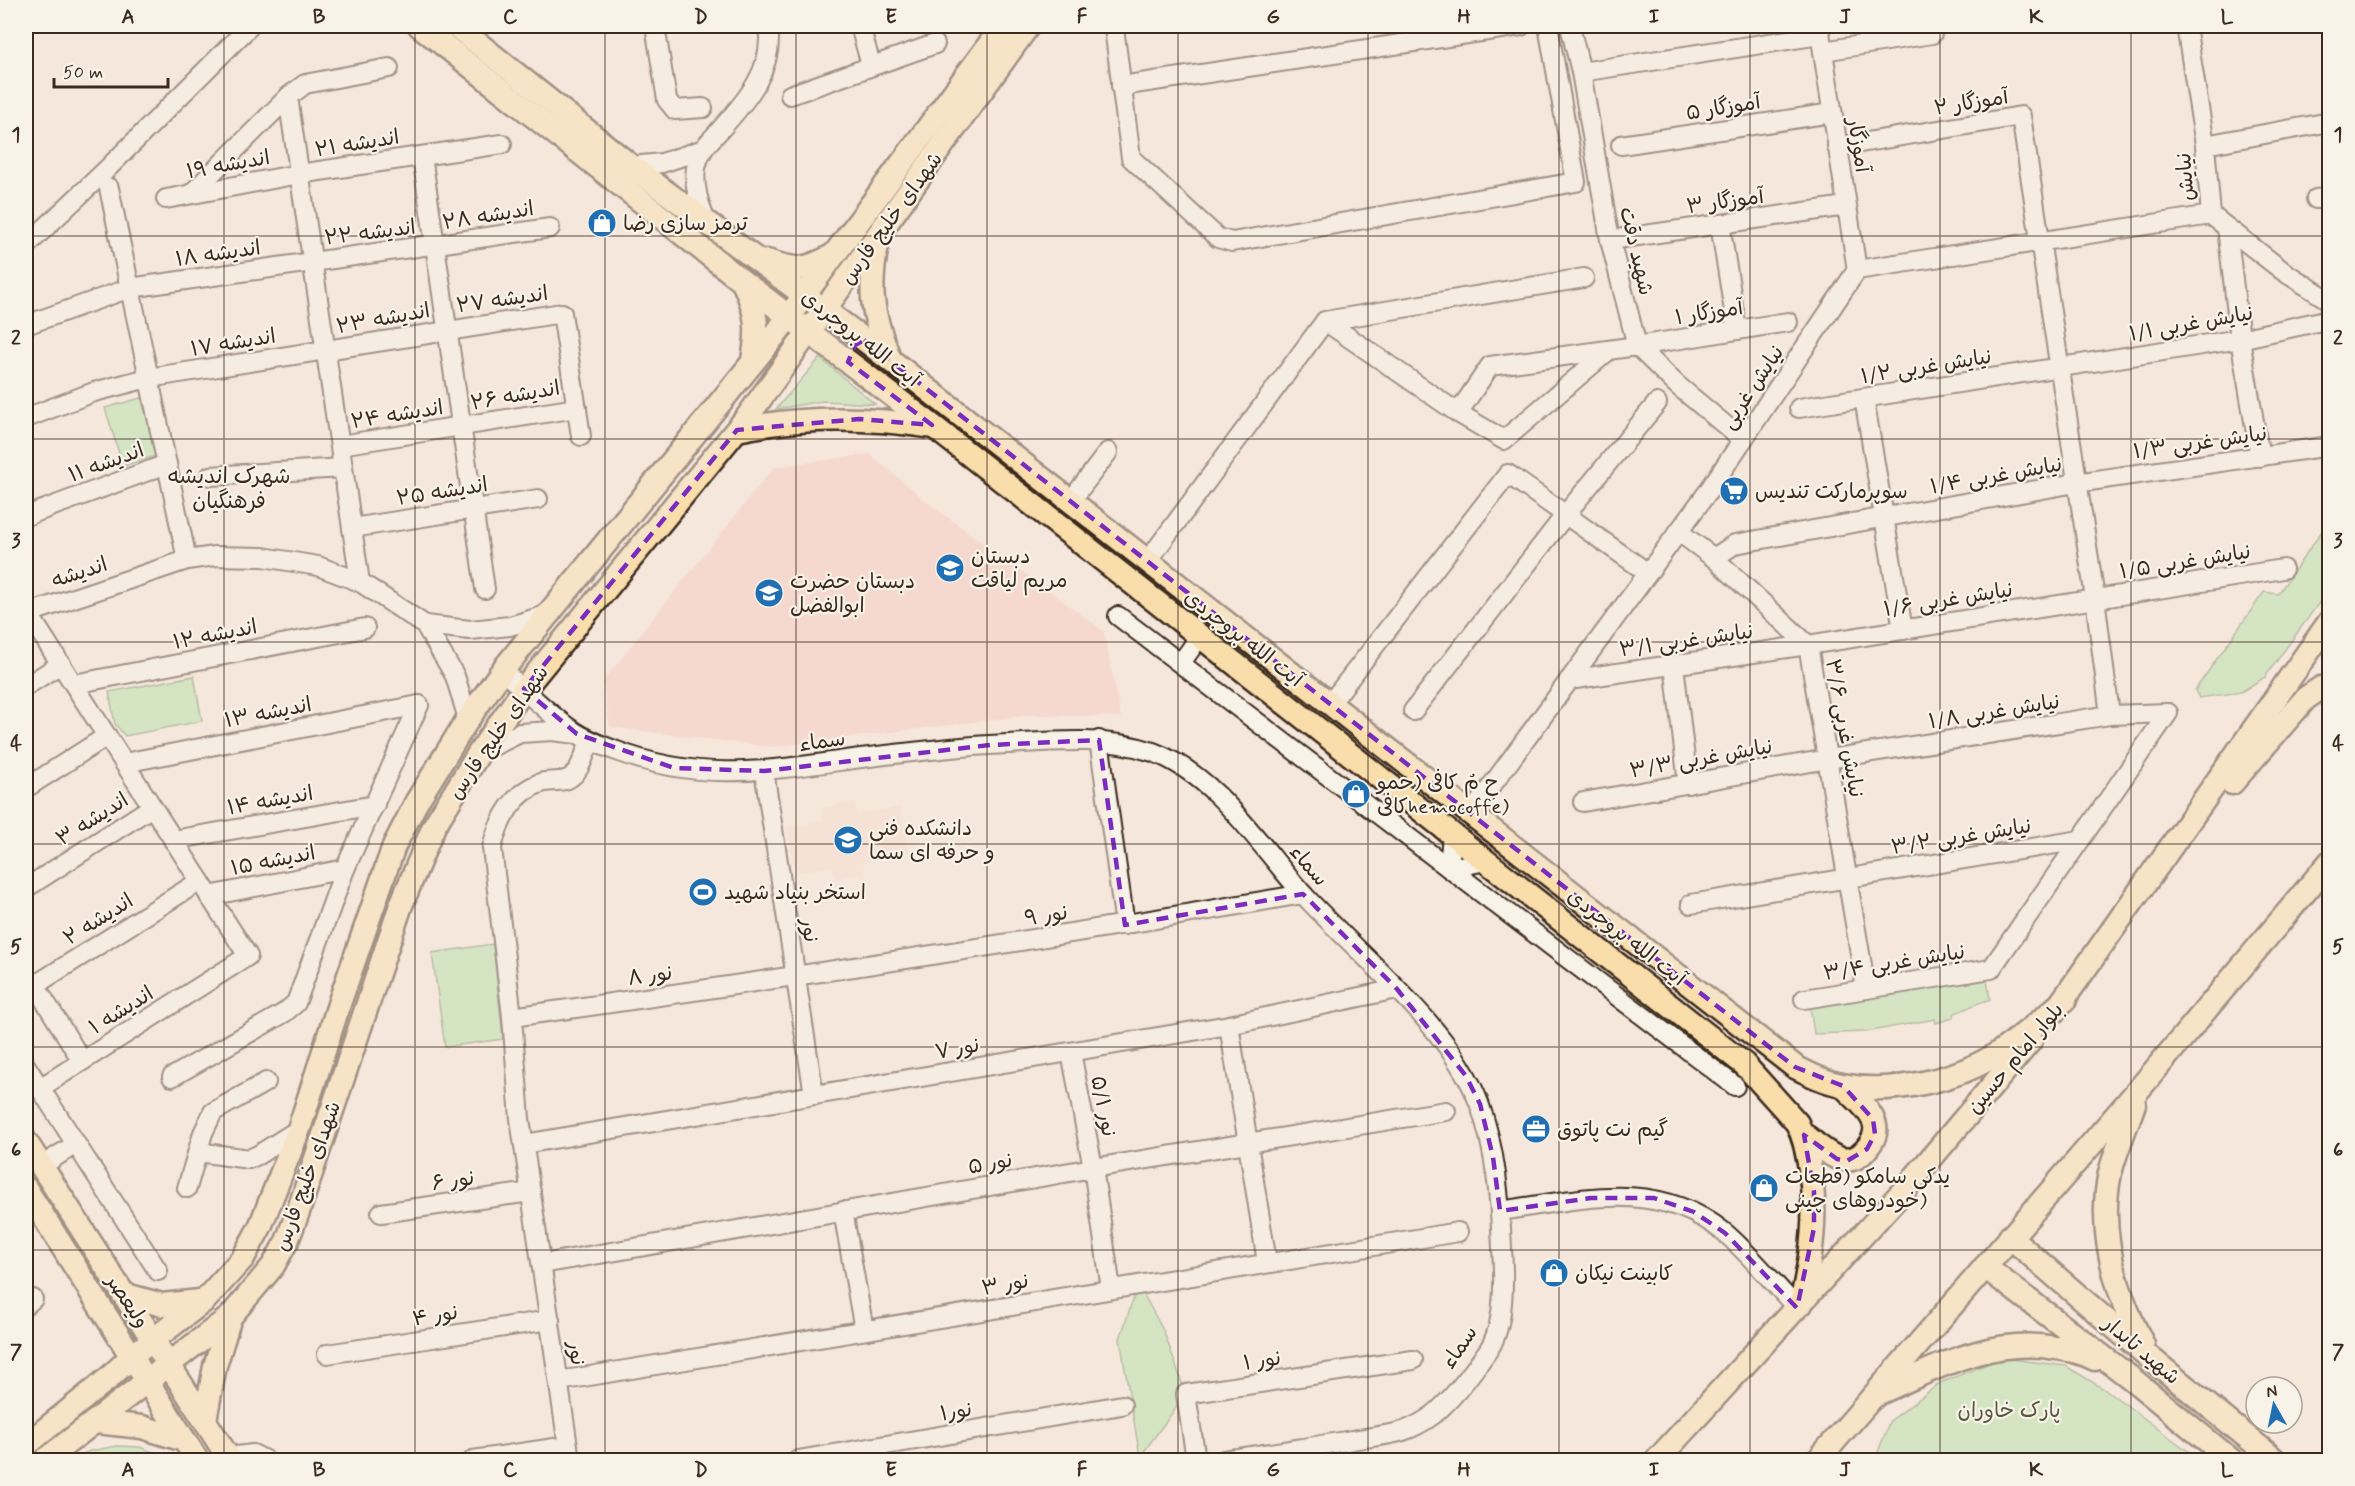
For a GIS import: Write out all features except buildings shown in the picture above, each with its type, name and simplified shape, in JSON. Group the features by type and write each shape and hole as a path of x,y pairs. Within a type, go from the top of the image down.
{"main road":[{"name":"آیت الله بروجردی","path":"420,26 742,281 934,427 1744,1064 1797,1123 1803,1134 1814,1192 1814,1228 1811,1257 1799,1306"},
{"name":"آیت الله بروجردی","path":"456,26 631,166 864,339 1329,705 1795,1067 1819,1079 1843,1086 1881,1087 1925,1083 1962,1072 1999,1053 2065,1000"},
{"name":"شهدای خلیج فارس","path":"26,1445 109,1378 132,1356 205,1300 221,1284 249,1247 260,1227 298,1129 347,978 394,846 417,801 468,719 502,671 789,316 1003,26"},
{"name":"شهدای خلیج فارس","path":"45,1461 230,1317 273,1266 287,1241 298,1212 414,868 434,826 478,753 524,689 737,430 1028,26"},
{"path":"879,235 871,291 876,327 891,361"},
{"path":"754,257 792,269 806,268 836,254"},
{"path":"742,281 755,312 758,327 752,363"},
{"path":"848,362 852,349 864,339"},
{"path":"737,430 806,420 859,419 934,427"},
{"name":"بلوار امام حسین","path":"1657,1461 1905,1189 2065,1000 2330,621"},
{"path":"2151,877 2306,698 2321,688 2330,687"},
{"path":"1818,1461 2140,1088 2330,862"},
{"path":"1803,1134 1830,1155 1842,1160 1854,1158 1867,1149 1875,1134 1873,1119 1843,1086"},
{"path":"2140,1088 2110,1174 2106,1200 2107,1226 2120,1295 2128,1316 2150,1357"},
{"name":"ولیعصر","path":"26,1142 229,1459"},
{"name":"ولیعصر","path":"26,1189 197,1461"},
{"name":"شهید تابدار","path":"2010,1238 2275,1461"},
{"name":"شهید تابدار","path":"1985,1267 2132,1380 2231,1461"},
{"path":"2028,1300 2026,1289 2038,1275 2050,1271"},
{"path":"123,1294 162,1305 205,1300"},
{"path":"205,1420 215,1366 230,1317"},
{"path":"1873,1397 1954,1359 1994,1347 2036,1344 2083,1352 2132,1380"},
{"path":"96,1422 142,1427 184,1440"}],"street":[{"path":"26,246 105,171 250,26"},
{"path":"655,26 667,100 675,110 703,108"},
{"path":"706,222 696,188 695,170 701,150 736,111 760,78 770,43 768,26"},
{"path":"860,26 871,65"},
{"path":"1111,26 1114,28 1131,158 1218,238 1232,242 1576,182 1548,26"},
{"path":"1121,86 1521,26"},
{"name":"شهید دقت","path":"1570,26 1581,72 1610,240 1637,346"},
{"name":"نیایش","path":"2186,26 2205,145 2211,215 2283,271 2327,295"},
{"path":"1581,72 1820,37 1932,34"},
{"name":"آموزگار","path":"1820,37 1857,270"},
{"path":"790,95 934,44"},
{"path":"191,194 288,97 305,84 389,68"},
{"path":"288,97 360,582"},
{"name":"آموزگار ۵","path":"1621,145 1832,112"},
{"name":"آموزگار ۲","path":"1837,147 2021,116 2040,243"},
{"path":"2205,145 2330,122"},
{"name":"اندیشه ۲۱","path":"300,174 502,144"},
{"path":"631,166 662,163 701,150"},
{"path":"422,156 485,589"},
{"name":"اندیشه ۱۹","path":"166,199 300,174"},
{"path":"108,188 187,560"},
{"name":"آموزگار ۳","path":"1610,240 1846,206"},
{"path":"1857,270 2211,215"},
{"path":"1720,224 1737,330"},
{"name":"اندیشه ۲۸","path":"434,246 550,228"},
{"path":"2227,228 2240,339 2260,457"},
{"path":"2040,243 2095,598 2110,715"},
{"name":"اندیشه ۲۲","path":"312,262 434,246"},
{"name":"اندیشه ۱۸","path":"26,325 130,288 312,262"},
{"name":"نیایش غربی","path":"1470,815 1678,532 1857,270"},
{"path":"1147,562 1325,321 1584,278"},
{"name":"اندیشه ۲۷","path":"448,330 561,314 577,408"},
{"name":"نیایش غربی ۱/۱","path":"2059,368 2240,339 2330,318"},
{"path":"1325,321 1458,413 1504,440 1608,350"},
{"name":"آموزگار ۱","path":"1458,413 1490,366 1788,322"},
{"name":"اندیشه ۲۳","path":"325,351 448,330"},
{"path":"1637,346 1677,385 1743,440"},
{"name":"اندیشه ۱۷","path":"26,418 94,392 148,378 325,351"},
{"name":"نیایش غربی ۱/۲","path":"1799,408 2059,368"},
{"path":"1864,398 1903,630"},
{"path":"1413,711 1566,514 1657,403"},
{"path":"577,408 581,436"},
{"name":"اندیشه ۲۶","path":"461,427 577,408"},
{"name":"اندیشه ۲۴","path":"340,446 461,427"},
{"name":"نیایش غربی ۱/۳","path":"2076,483 2330,446"},
{"path":"1070,502 1108,452"},
{"name":"اندیشه ۱۱","path":"26,516 167,464"},
{"path":"210,476 343,468"},
{"path":"1329,705 1508,474 1648,573"},
{"name":"نیایش غربی ۱/۴","path":"1714,558 1735,543 2076,483"},
{"name":"اندیشه ۲۵","path":"352,528 538,499"},
{"name":"نیایش غربی ۳/۶","path":"1678,532 1714,558 1808,645 1866,989"},
{"name":"اندیشه","path":"248,956 27,613 187,560 215,556 263,558 318,566 360,582 425,625 455,676 468,719"},
{"name":"نیایش غربی ۱/۵","path":"2095,598 2283,569"},
{"name":"نیایش غربی ۱/۶","path":"1808,645 2095,598"},
{"name":"اندیشه","path":"425,625 470,630 510,626 549,614"},
{"path":"1118,616 1735,1086"},
{"name":"اندیشه ۱۲","path":"74,684 365,628"},
{"path":"1181,663 1200,636"},
{"name":"نیایش غربی ۳/۱","path":"1569,680 1808,645"},
{"path":"26,686 61,664"},
{"path":"1674,665 1688,784"},
{"name":"سماء","path":"502,671 549,713 584,737 634,758 674,768 737,773 901,753 990,745 1099,740 1152,752 1177,764 1199,779 1235,814 1303,894 1397,989 1446,1046 1466,1076 1479,1104 1493,1157 1503,1257 1499,1324 1493,1343 1473,1371 1431,1417 1404,1431 1224,1461"},
{"name":"اندیشه ۱۳","path":"124,763 419,705 375,805"},
{"name":"نیایش غربی ۱/۸","path":"1828,759 2110,715 2168,713 2080,840"},
{"path":"478,753 520,733 552,731 584,737"},
{"path":"26,788 107,736"},
{"name":"نور","path":"569,1453 520,1119 512,1017 492,849 495,835 506,811 534,786 572,777 576,772 584,737"},
{"path":"1099,740 1125,925"},
{"name":"نیایش غربی ۳/۳","path":"1583,802 1828,759"},
{"name":"نور","path":"764,771 814,1095"},
{"path":"172,1077 284,1013 296,1003 345,869 375,805"},
{"name":"اندیشه ۱۴","path":"173,840 375,805"},
{"name":"اندیشه ۳","path":"26,888 153,807"},
{"path":"1449,868 1452,834"},
{"name":"نیایش غربی ۳/۲","path":"1691,904 2080,840"},
{"name":"نیایش غربی ۳/۴","path":"1804,999 1991,969 2080,840"},
{"path":"1449,868 1487,861"},
{"name":"اندیشه ۱۵","path":"204,889 345,869"},
{"name":"اندیشه ۲","path":"82,1062 35,985 204,889"},
{"name":"نور ۹","path":"795,978 1303,894"},
{"name":"اندیشه ۱","path":"40,1088 248,956"},
{"name":"نور ۸","path":"512,1017 795,978"},
{"name":"نور ۷","path":"524,1144 1229,1025 1397,989"},
{"path":"1651,990 1653,1024"},
{"path":"1229,1025 1267,1262"},
{"name":"نور ۵/۱","path":"1071,1052 1093,1168 1111,1288"},
{"path":"26,1066 158,1271"},
{"path":"187,1188 203,1133 213,1112 266,1082"},
{"name":"نور ۵","path":"542,1264 1093,1168 1446,1111"},
{"path":"198,1152 249,1159 298,1129"},
{"path":"41,1166 76,1144"},
{"name":"نور ۶","path":"381,1213 531,1192"},
{"path":"1500,1211 1591,1198 1623,1196 1654,1198 1694,1212 1725,1233 1799,1306"},
{"path":"843,1211 864,1330"},
{"name":"نور ۳","path":"559,1381 1458,1232"},
{"name":"نور ۴","path":"327,1354 550,1320"},
{"name":"نور ۱","path":"1196,1461 1186,1394 1413,1360"},
{"name":"نور۱","path":"798,1461 1122,1405"},
{"path":"473,1461 569,1453"},
{"path":"229,1459 253,1454 265,1461"}],"highlighted area":[{"path":"864,340 1795,1067 1843,1086 1873,1119 1875,1134 1867,1149 1847,1161 1837,1159 1804,1135 1814,1192 1814,1228 1797,1308 1725,1233 1694,1212 1654,1198 1591,1198 1500,1211 1493,1157 1480,1104 1466,1076 1397,989 1303,894 1125,925 1099,740 990,745 764,771 674,768 577,734 524,689 737,430 859,419 932,425 848,362 855,345"}],"shaded area":[{"path":"870,454 931,505 1104,631 1121,717 1032,715 772,747 610,727 603,681 774,467"},
{"name":"دانشکده فنی و حرفه ای سما","path":"854,802 857,814 900,807 909,852 863,861 864,874 835,879 832,866 795,873 787,827 823,820 821,808"}],"green space":[{"path":"820,358 875,404 823,401 776,409"},
{"path":"141,398 159,455 123,466 105,408"},
{"path":"2329,521 2329,589 2265,677 2241,692 2199,698 2195,690 2264,592 2278,594"},
{"path":"194,676 202,721 125,736 115,724 109,692"},
{"path":"493,944 503,1039 445,1047 432,953"},
{"path":"1987,980 1990,1000 1955,1013 1953,1018 1936,1023 1935,1019 1866,1032 1814,1034 1810,1006"},
{"path":"1138,1284 1164,1332 1186,1394 1140,1457 1120,1339"},
{"name":"پارک خاوران","path":"2002,1358 2066,1366 2109,1392 2200,1460 1881,1460 1878,1452 1890,1421 1940,1383"},
{"path":"117,1446 140,1447 173,1460 67,1460 90,1451"}],"place":[{"name":"ترمز سازی رضا","path":"602,223"},
{"name":"سوپرمارکت تندیس","path":"1734,491"},
{"name":"دبستان مریم لیاقت","path":"950,568"},
{"name":"دبستان حضرت ابوالفضل","path":"769,593"},
{"name":"حِ مُ کافی (حمو کافیhemocoffe)","path":"1356,794"},
{"name":"دانشکده فنی و حرفه ای سما","path":"848,840"},
{"name":"استخر بنیاد شهید","path":"703,892"},
{"name":"گیم نت پاتوق","path":"1536,1129"},
{"name":"یدکی سامکو (قطعات خودروهای چینی)","path":"1764,1188"},
{"name":"کابینت نیکان","path":"1554,1273"}],"district":[{"name":"شهرک اندیشه فرهنگیان","path":"229,488"}]}
